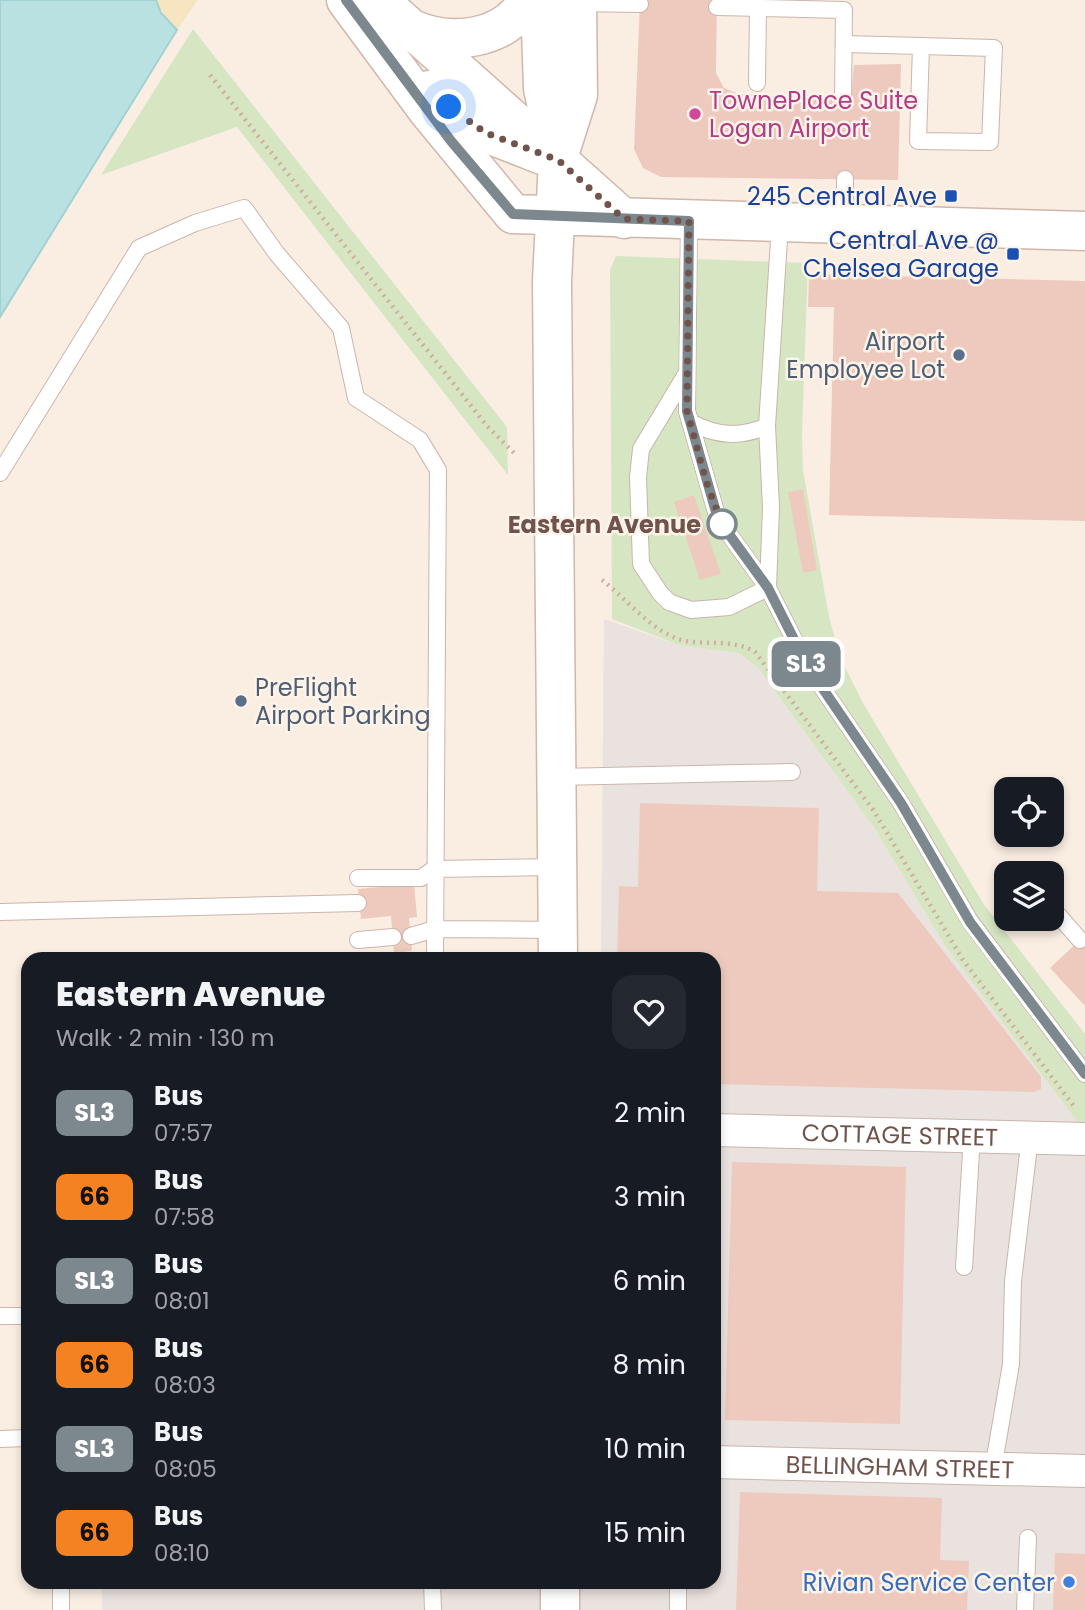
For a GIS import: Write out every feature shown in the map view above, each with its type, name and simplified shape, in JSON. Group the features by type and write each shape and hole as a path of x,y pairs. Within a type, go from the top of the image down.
{"main road":[{"path":"346,0 462,155 513,214 1085,232"},
{"path":"379,0 624,219"},
{"path":"409,28 439,38 476,37 501,27 528,0"},
{"path":"540,0 541,72 558,160 552,281 558,944"},
{"path":"558,160 578,95 577,1"},
{"path":"372,37 428,90 486,133 558,160"},
{"path":"560,1589 560,1610"}],"street":[{"name":"COTTAGE STREET","path":"721,1130 1030,1137 1083,1127"},
{"name":"BELLINGHAM STREET","path":"721,1462 1085,1471"}],"lane":[{"path":"577,1 640,4"},
{"path":"717,6 844,10 843,100"},
{"path":"757,83 758,8"},
{"path":"844,44 921,46 994,48 990,142 918,141 921,46"},
{"path":"845,179 845,225"},
{"path":"0,473 139,248 195,223 244,208 277,254 341,328 356,398 421,440 438,470 434,869 436,952"},
{"path":"689,221 687,374 690,422 718,519 768,588 808,667 916,826 970,922 1085,1074"},
{"path":"768,588 771,507 767,426 780,224"},
{"path":"687,374 641,449 638,477 641,564 669,602 691,611 729,607 768,588"},
{"path":"690,422 711,432 736,435 767,426"},
{"path":"558,778 792,772"},
{"path":"358,878 421,878 434,869 558,867"},
{"path":"0,912 358,903"},
{"path":"1064,922 1080,940"},
{"path":"411,936 435,929 558,944"},
{"path":"358,940 393,937"},
{"path":"964,1267 972,1136"},
{"path":"993,1469 1011,1364 1013,1281 1030,1137"},
{"path":"0,1316 21,1316"},
{"path":"0,1439 21,1438"},
{"path":"1025,1610 1028,1538"},
{"path":"61,1589 61,1610"},
{"path":"432,1589 433,1610"},
{"path":"678,1589 678,1610"}],"path":[{"path":"210,75 486,426 515,454"},
{"path":"602,580 670,635 685,640 744,645 755,652 874,811 963,960 1083,1127"}],"shaded area":[{"path":"604,619 679,645 739,653 758,668 875,829 945,946 1085,1132 1085,1610 102,1610 102,1589 721,1589 721,952 601,952"}],"green space":[{"path":"193,29 507,427 508,475 237,127 101,175"},
{"path":"616,256 808,263 803,470 829,617 840,657 863,703 994,917 994,931 1005,931 1085,1034 1085,1132 945,946 875,829 758,668 739,653 679,645 612,619 610,270"}],"sand":[{"path":"156,0 198,0 177,30 161,13"}],"water":[{"path":"0,0 156,0 161,13 177,30 0,317"}],"building":[{"path":"640,0 717,0 716,73 724,88 739,94 851,101 854,65 901,64 898,180 661,177 643,168 634,149"},
{"name":"Airport Employee Lot","path":"809,274 1085,281 1085,521 829,515 834,307 808,307"},
{"path":"803,489 817,570 803,573 788,492"},
{"path":"694,495 721,574 700,580 674,502"},
{"path":"640,803 819,808 817,891 898,893 1041,1077 1041,1089 1034,1092 721,1084 721,952 617,952 619,886 638,887"},
{"path":"414,884 417,917 409,918 412,951 394,952 391,916 361,919 358,889"},
{"path":"1085,935 1085,1006 1050,968"},
{"path":"732,1162 906,1167 900,1424 725,1420"},
{"path":"740,1492 942,1498 940,1560 969,1561 967,1610 736,1610"},
{"name":"Rivian Service Center","path":"1055,1553 1085,1554 1085,1610 1053,1610"}],"bus line":[{"name":"SL3","path":"346,0 451,141 494,195 513,214 689,221 687,411 718,519 768,588 808,667 923,837 970,922 1085,1074"}],"place":[{"name":"TownePlace Suite Logan Airport","path":"695,114"},
{"name":"245 Central Ave","path":"951,196"},
{"name":"Central Ave @ Chelsea Garage","path":"1013,254"},
{"name":"Airport Employee Lot","path":"959,355"},
{"name":"Eastern Avenue","path":"722,524"},
{"name":"PreFlight Airport Parking","path":"241,701"},
{"name":"Rivian Service Center","path":"1069,1582"}],"route":[{"path":"449,107 486,133 558,160 624,219 689,221 687,411 701,466 722,524"}]}
